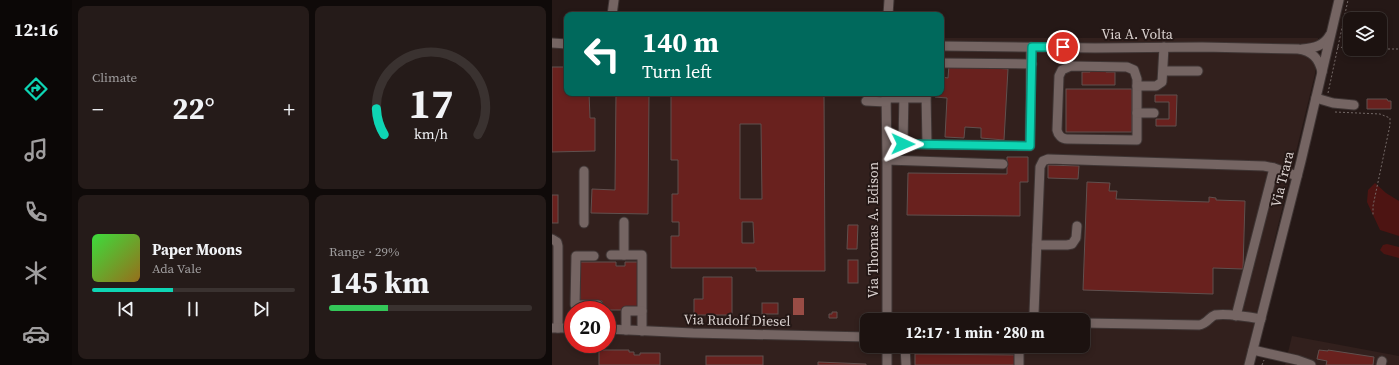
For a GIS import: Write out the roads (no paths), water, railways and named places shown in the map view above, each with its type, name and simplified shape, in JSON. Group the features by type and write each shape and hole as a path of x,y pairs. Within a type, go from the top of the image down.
{"street":[{"path":"612,12 614,0"},
{"path":"888,12 890,0"},
{"name":"Via Trara","path":"1249,365 1322,72 1332,47 1339,0"},
{"path":"1298,49 1315,47 1325,41 1330,35 1335,20"},
{"path":"552,43 564,44"},
{"name":"Via A. Volta","path":"944,46 1298,49 1308,52 1316,57 1322,72"},
{"path":"866,101 904,96 903,144 1030,146 1032,47"},
{"path":"1137,86 1160,85 1163,80 1164,71 1164,48"},
{"path":"944,63 1032,64"},
{"path":"1073,66 1128,67 1135,72 1137,86 1137,140 1065,139 1059,135 1057,130 1058,79 1060,73 1066,68 1073,66"},
{"path":"1164,71 1198,71"},
{"path":"926,96 927,144"},
{"name":"Via Thomas A. Edison","path":"886,98 887,313"},
{"path":"1316,98 1326,102 1354,105"},
{"path":"1137,112 1154,112"},
{"path":"887,160 1003,164"},
{"path":"1034,313 1040,167 1041,162 1044,160 1256,166 1274,168 1297,176"},
{"path":"1236,316 1274,168"},
{"path":"584,171 584,223"},
{"path":"624,222 624,256"},
{"path":"1037,245 1072,244 1076,238 1077,226"},
{"path":"552,239 557,242 558,246 555,328"},
{"path":"611,255 642,256 642,331"},
{"path":"575,301 576,256 594,256"},
{"path":"626,330 626,311 642,311"},
{"path":"1090,323 1196,326 1204,324 1216,315 1261,319"},
{"name":"Via Rudolf Diesel","path":"616,329 860,337"},
{"path":"1253,350 1297,360 1311,365"},
{"path":"887,353 887,365"},
{"path":"905,353 906,365"},
{"path":"1019,353 1020,365"}]}
